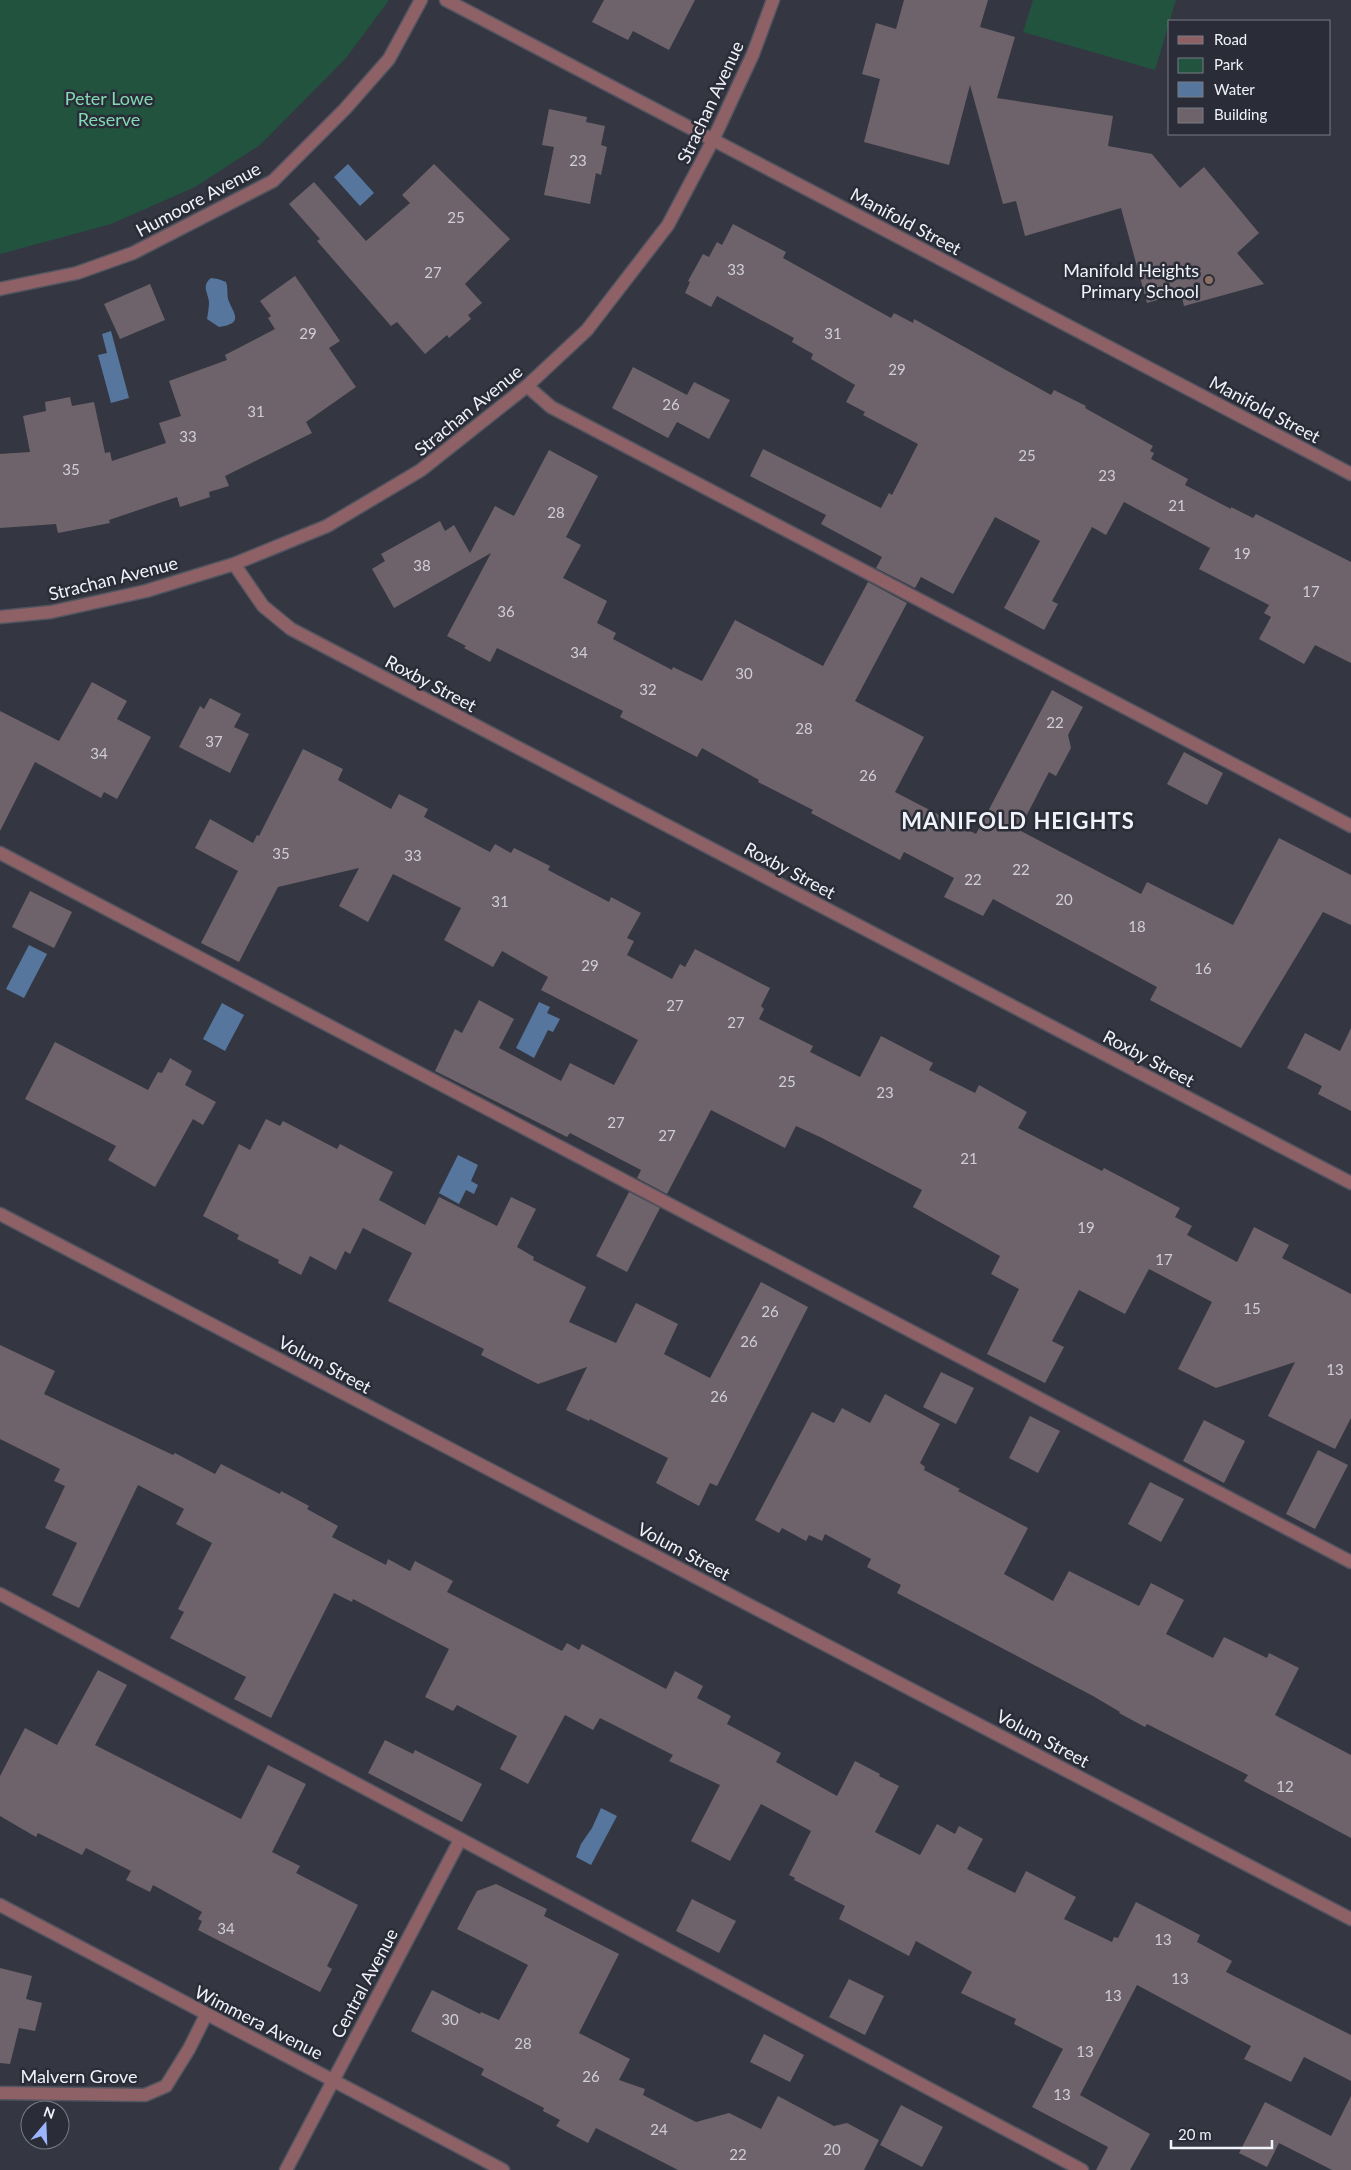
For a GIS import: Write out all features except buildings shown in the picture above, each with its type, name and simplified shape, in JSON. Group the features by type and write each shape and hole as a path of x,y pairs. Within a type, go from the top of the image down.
{"street":[{"name":"Humoore Avenue","path":"0,289 77,273 133,253 273,181 345,109 389,59 421,0"},
{"name":"Manifold Street","path":"446,0 1351,474"},
{"name":"Strachan Avenue","path":"0,617 51,612 146,591 234,564 327,526 421,470 527,386 587,330 668,225 713,140 753,54 773,0"},
{"path":"527,386 551,407 1351,826"},
{"name":"Roxby Street","path":"234,564 263,606 291,629 1351,1183"},
{"path":"0,854 1351,1562"},
{"name":"Volum Street","path":"0,1214 1351,1919"},
{"path":"0,1594 1082,2170"},
{"name":"Central Avenue","path":"286,2170 460,1840"},
{"name":"Wimmera Avenue","path":"0,1905 503,2170"},
{"name":"Malvern Grove","path":"0,2093 144,2095 166,2086 189,2049 206,2015"}],"green space":[{"name":"Peter Lowe Reserve","path":"0,0 389,0 346,58 260,145 195,187 111,224 0,254"},
{"path":"1033,0 1176,0 1170,20 1168,20 1168,27 1155,70 1023,32"}],"water":[{"path":"348,164 374,193 360,206 334,177"},
{"path":"211,278 226,282 228,299 235,316 235,320 232,323 219,327 207,319 209,302 206,284"},
{"path":"111,331 129,398 111,403 98,355 107,353 102,334"},
{"path":"29,945 47,954 24,998 6,989"},
{"path":"539,1002 550,1007 547,1013 560,1019 553,1032 548,1030 534,1058 516,1048"},
{"path":"222,1003 244,1015 225,1051 203,1039"},
{"path":"458,1155 478,1165 471,1181 478,1185 474,1194 466,1190 459,1204 439,1193"},
{"path":"601,1808 617,1816 591,1865 576,1857"}],"place":[{"name":"Manifold Heights Primary School","path":"1209,280"}],"district":[{"name":"MANIFOLD HEIGHTS","path":"1018,820"}]}
